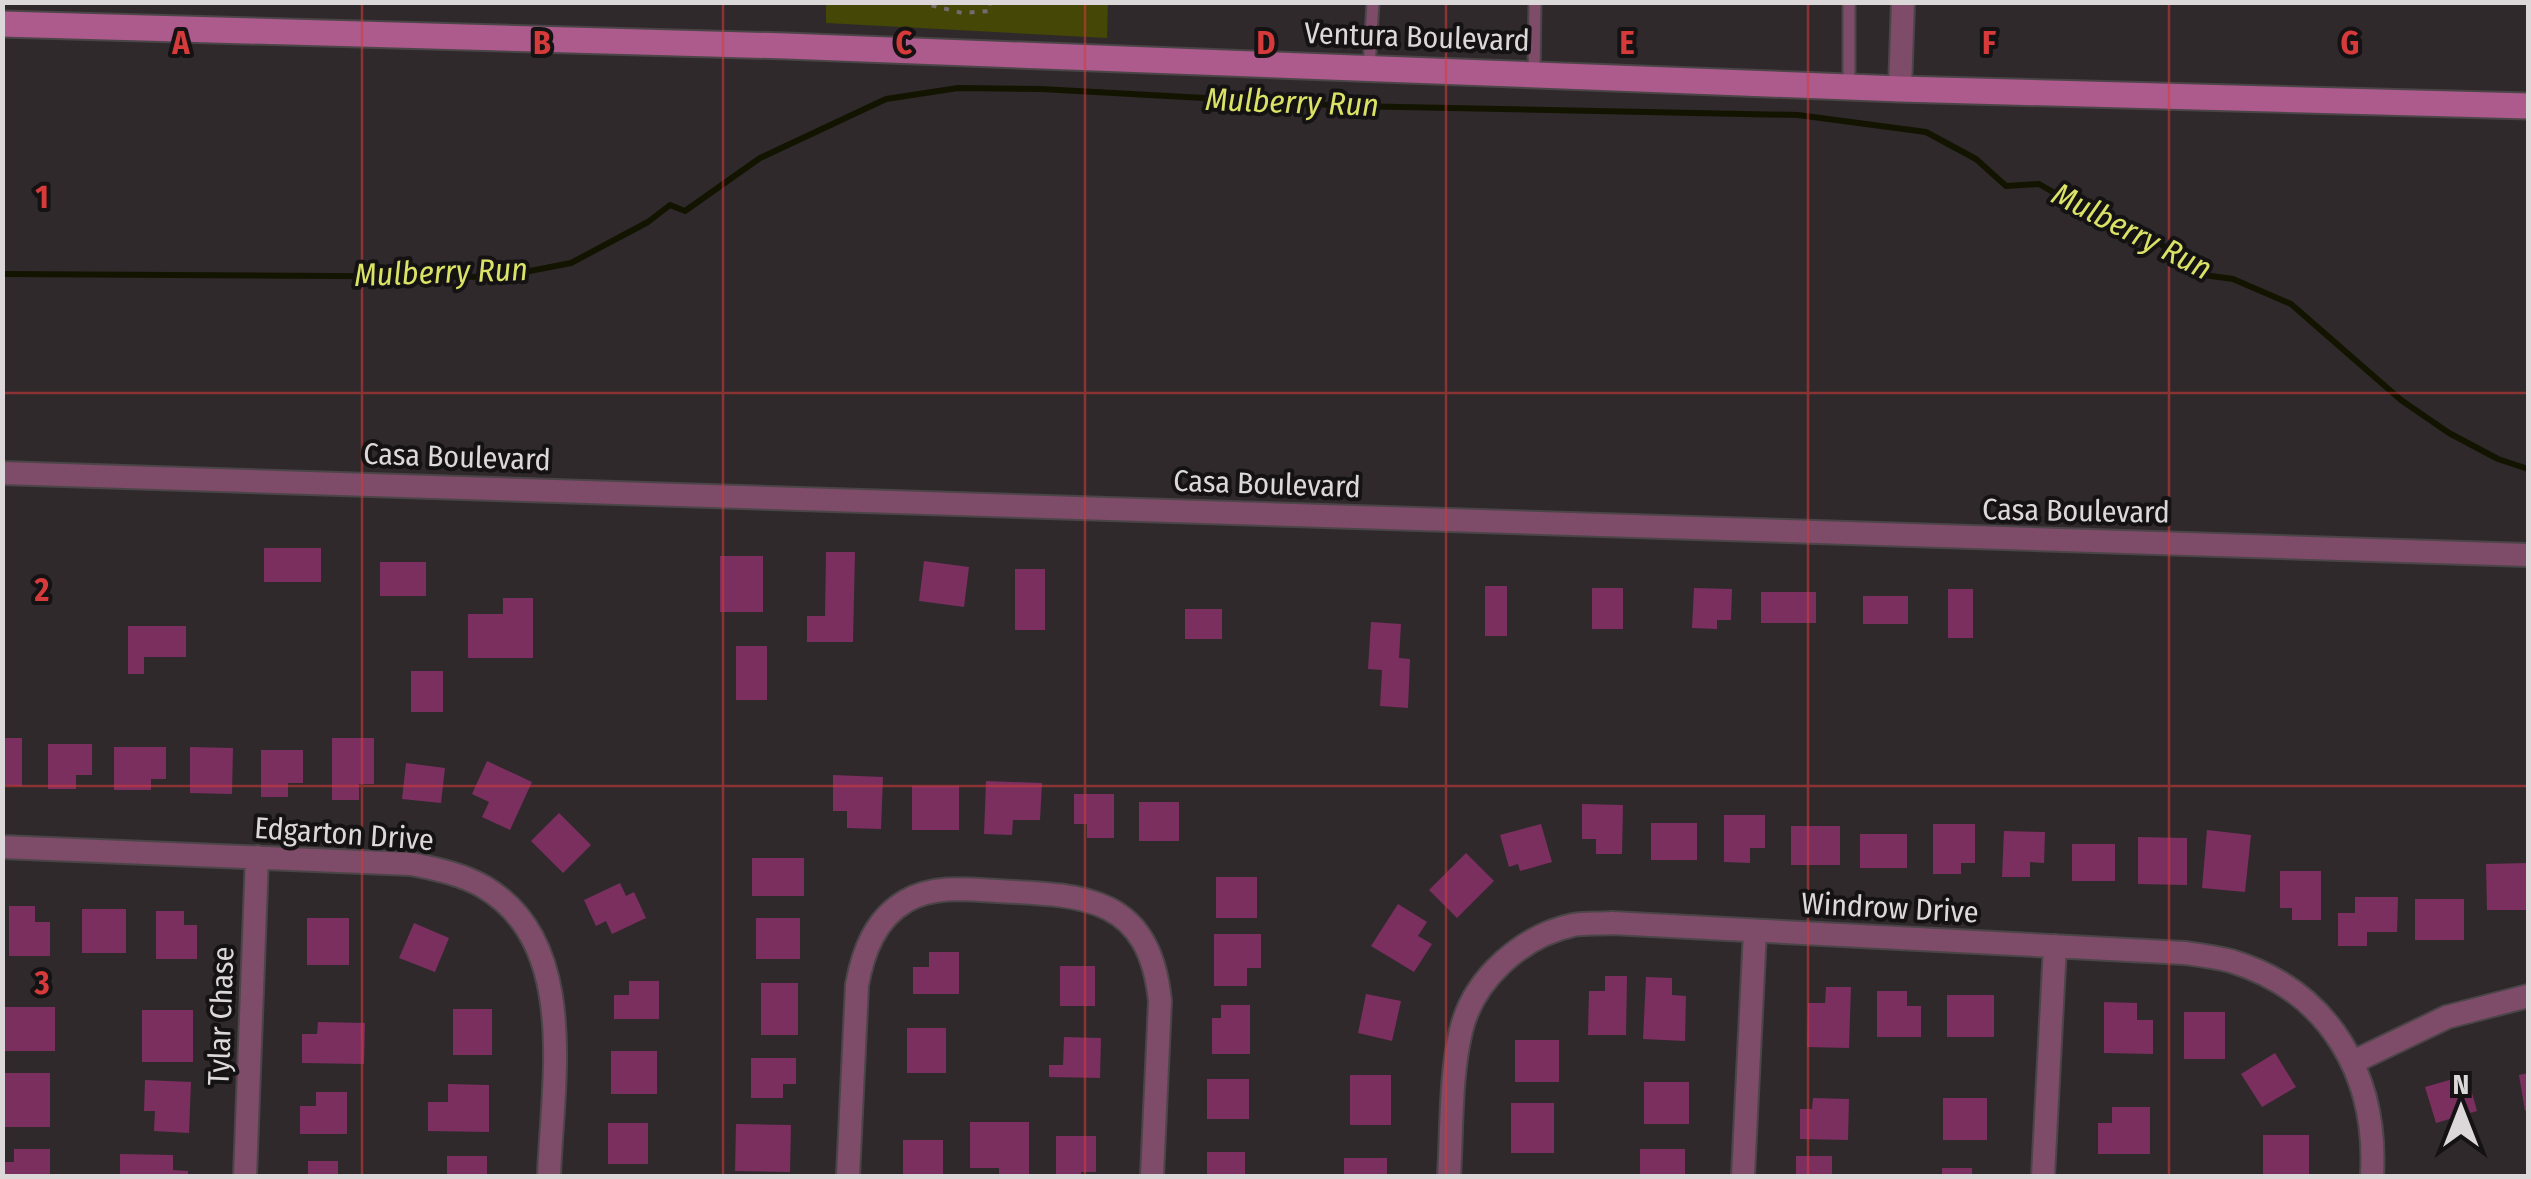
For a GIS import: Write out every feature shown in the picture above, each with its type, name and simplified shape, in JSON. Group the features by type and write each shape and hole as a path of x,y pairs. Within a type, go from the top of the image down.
{"street":[{"path":"1900,89 1904,2"},
{"name":"Ventura Boulevard","path":"2,24 806,46 1900,89 2528,106"},
{"name":"Casa Boulevard","path":"2,473 2528,555"},
{"name":"Edgarton Drive","path":"2,847 412,864 451,872 486,888 515,912 538,944 549,981 555,1020 548,1176"},
{"name":"Tylar Chase","path":"245,1176 257,858"},
{"path":"848,1176 857,985 862,958 887,916 906,900 931,891 955,889 1071,894 1094,900 1135,929 1153,963 1160,1002 1152,1176"},
{"name":"Windrow Drive","path":"1450,1176 1455,1064 1461,1027 1479,990 1502,960 1536,939 1573,925 1612,923 2184,953 2230,960 2268,976 2312,1004 2330,1024 2353,1062 2370,1125 2372,1176"},
{"path":"1743,1176 1756,931"},
{"path":"2043,1176 2055,946"},
{"path":"2353,1062 2447,1017 2528,996"}],"lane":[{"path":"1369,68 1373,2"},
{"path":"1534,74 1535,2"},
{"path":"1849,2 1849,87"}],"path":[{"path":"918,2 962,13 990,12 990,2"}],"shaded area":[{"path":"826,3 1108,3 1107,38 826,23"}],"building":[{"path":"264,548 321,548 321,582 264,582"},
{"path":"826,552 855,552 853,642 807,642 807,616 825,616"},
{"path":"720,556 763,556 763,612 720,612"},
{"path":"924,561 969,567 964,607 919,601"},
{"path":"380,562 426,562 426,596 380,596"},
{"path":"1015,569 1045,569 1045,630 1015,630"},
{"path":"1485,586 1507,586 1507,636 1485,636"},
{"path":"1592,588 1623,588 1623,629 1592,629"},
{"path":"1694,588 1732,589 1731,620 1717,620 1717,629 1692,628"},
{"path":"1948,589 1973,589 1973,638 1948,638"},
{"path":"1761,592 1816,592 1816,623 1761,623"},
{"path":"1863,596 1908,596 1908,624 1863,624"},
{"path":"503,598 533,598 533,658 468,658 468,614 503,614"},
{"path":"1185,609 1222,609 1222,639 1185,639"},
{"path":"1371,622 1401,624 1399,658 1410,659 1408,708 1380,706 1382,670 1368,669"},
{"path":"128,626 186,626 186,657 144,657 144,674 128,674"},
{"path":"736,646 767,646 767,700 736,700"},
{"path":"411,671 443,671 443,712 411,712"},
{"path":"2,738 22,738 22,786 2,785"},
{"path":"332,738 374,738 374,784 359,784 359,800 332,800"},
{"path":"48,744 92,744 92,775 76,775 76,789 48,789"},
{"path":"114,747 166,747 166,779 151,779 151,790 114,790"},
{"path":"190,747 233,748 232,794 190,793"},
{"path":"261,750 303,750 303,783 288,783 288,797 261,797"},
{"path":"487,761 532,782 510,830 482,817 489,802 472,794"},
{"path":"406,763 445,768 441,803 402,799"},
{"path":"833,775 883,777 881,829 847,828 847,811 833,811"},
{"path":"986,781 1042,783 1040,820 1013,820 1012,835 984,834"},
{"path":"912,786 959,786 959,830 912,830"},
{"path":"1074,794 1114,794 1114,838 1087,838 1087,824 1074,824"},
{"path":"1139,802 1179,802 1179,841 1139,841"},
{"path":"1582,804 1623,805 1622,854 1596,854 1596,839 1582,839"},
{"path":"559,813 591,845 563,873 531,841"},
{"path":"1724,815 1765,815 1765,848 1750,848 1750,863 1724,862"},
{"path":"1651,823 1697,823 1697,860 1651,860"},
{"path":"1541,824 1552,862 1520,871 1518,864 1509,867 1500,835"},
{"path":"1933,824 1975,824 1975,863 1961,863 1961,874 1933,874"},
{"path":"1791,826 1840,826 1840,865 1791,865"},
{"path":"2207,830 2251,835 2245,892 2202,888"},
{"path":"2004,831 2045,832 2044,863 2030,862 2030,877 2002,877"},
{"path":"1860,834 1907,834 1907,868 1860,868"},
{"path":"2138,837 2187,838 2187,885 2138,884"},
{"path":"2072,844 2115,844 2115,881 2072,881"},
{"path":"1466,853 1494,881 1457,918 1429,890"},
{"path":"752,858 804,858 804,896 752,896"},
{"path":"2528,863 2528,910 2487,910 2486,864"},
{"path":"2280,871 2321,871 2321,920 2292,920 2292,908 2280,908"},
{"path":"1216,877 1257,877 1257,918 1216,918"},
{"path":"620,883 626,896 634,892 646,918 612,934 606,921 596,926 584,900"},
{"path":"2355,897 2398,897 2397,932 2367,932 2367,946 2338,946 2338,913 2355,913"},
{"path":"2415,899 2464,899 2464,940 2415,940"},
{"path":"1398,904 1427,922 1418,936 1432,944 1414,972 1371,946"},
{"path":"9,906 35,906 35,922 50,922 50,956 9,956"},
{"path":"82,909 126,909 126,953 82,953"},
{"path":"156,911 184,911 184,925 197,925 197,959 156,959"},
{"path":"307,918 349,918 349,965 307,965"},
{"path":"756,918 800,918 800,959 756,959"},
{"path":"414,923 449,938 435,972 399,958"},
{"path":"1214,934 1261,934 1261,968 1247,968 1247,986 1214,986"},
{"path":"929,952 959,952 959,994 913,994 913,967 929,967"},
{"path":"1060,966 1095,966 1095,1006 1060,1006"},
{"path":"1605,976 1627,976 1626,1035 1588,1035 1589,991 1605,991"},
{"path":"1646,977 1672,978 1672,995 1686,996 1685,1041 1643,1039"},
{"path":"629,981 659,981 659,1019 614,1019 614,995 629,995"},
{"path":"761,983 798,983 798,1035 761,1035"},
{"path":"1826,987 1851,987 1849,1048 1807,1047 1808,1003 1825,1003"},
{"path":"1877,991 1907,991 1907,1006 1921,1006 1921,1037 1877,1037"},
{"path":"1366,994 1401,1001 1392,1041 1358,1033"},
{"path":"1947,995 1994,995 1994,1037 1947,1037"},
{"path":"2104,1002 2137,1003 2137,1020 2153,1020 2153,1054 2104,1053"},
{"path":"1221,1005 1250,1005 1250,1054 1212,1054 1212,1018 1221,1018"},
{"path":"5,1007 55,1007 55,1051 5,1051"},
{"path":"453,1009 492,1009 492,1055 453,1055"},
{"path":"142,1010 193,1010 193,1062 142,1062"},
{"path":"2184,1012 2225,1012 2225,1059 2184,1059"},
{"path":"318,1022 365,1023 364,1064 302,1063 302,1034 317,1034"},
{"path":"907,1028 946,1028 946,1073 907,1073"},
{"path":"1064,1037 1101,1038 1100,1078 1049,1077 1049,1065 1063,1065"},
{"path":"1515,1040 1559,1040 1559,1082 1515,1082"},
{"path":"611,1051 657,1051 657,1094 611,1094"},
{"path":"2275,1053 2296,1087 2262,1107 2241,1074"},
{"path":"751,1058 796,1058 796,1084 783,1084 783,1098 751,1098"},
{"path":"2,1073 50,1073 50,1127 2,1127"},
{"path":"2528,1073 2528,1110 2525,1111 2519,1075"},
{"path":"1350,1075 1391,1075 1391,1125 1350,1125"},
{"path":"2467,1075 2477,1111 2436,1123 2425,1087"},
{"path":"1207,1079 1249,1079 1249,1119 1207,1119"},
{"path":"145,1080 191,1082 189,1133 154,1131 155,1111 144,1111"},
{"path":"1644,1082 1689,1082 1689,1124 1644,1124"},
{"path":"448,1084 489,1085 489,1132 428,1131 428,1102 448,1102"},
{"path":"316,1092 347,1092 347,1134 300,1134 300,1106 316,1106"},
{"path":"1813,1098 1849,1099 1848,1140 1800,1139 1800,1109 1812,1109"},
{"path":"1943,1098 1987,1098 1987,1140 1943,1140"},
{"path":"1511,1103 1554,1103 1554,1153 1511,1153"},
{"path":"2112,1107 2150,1107 2150,1154 2098,1154 2098,1123 2112,1123"},
{"path":"970,1122 1029,1122 1029,1176 999,1176 999,1168 970,1168"},
{"path":"608,1123 648,1123 648,1164 608,1164"},
{"path":"736,1124 791,1125 790,1172 735,1171"},
{"path":"2263,1135 2309,1135 2309,1176 2263,1176"},
{"path":"1056,1136 1096,1136 1096,1172 1056,1176"},
{"path":"903,1140 943,1140 943,1176 903,1176"},
{"path":"14,1149 50,1149 50,1176 2,1176 2,1162 14,1162"},
{"path":"1640,1149 1685,1149 1685,1176 1640,1176"},
{"path":"1207,1152 1245,1152 1245,1176 1207,1176"},
{"path":"120,1154 173,1155 173,1170 188,1171 188,1176 120,1176"},
{"path":"447,1156 487,1156 487,1176 447,1176"},
{"path":"1796,1156 1832,1156 1832,1176 1796,1176"},
{"path":"1344,1158 1387,1158 1387,1176 1344,1176"},
{"path":"308,1161 338,1161 338,1176 308,1176"},
{"path":"1942,1168 1972,1168 1972,1176 1942,1176"}],"waterway":[{"name":"Mulberry Run","path":"2,274 499,277 571,263 648,222 670,205 685,211 760,158 886,99 958,88 1349,106 1798,115 1926,132 1976,159 2006,186 2039,184 2128,235 2155,240 2204,275 2233,279 2291,304 2401,400 2449,433 2498,459 2528,469"}]}
